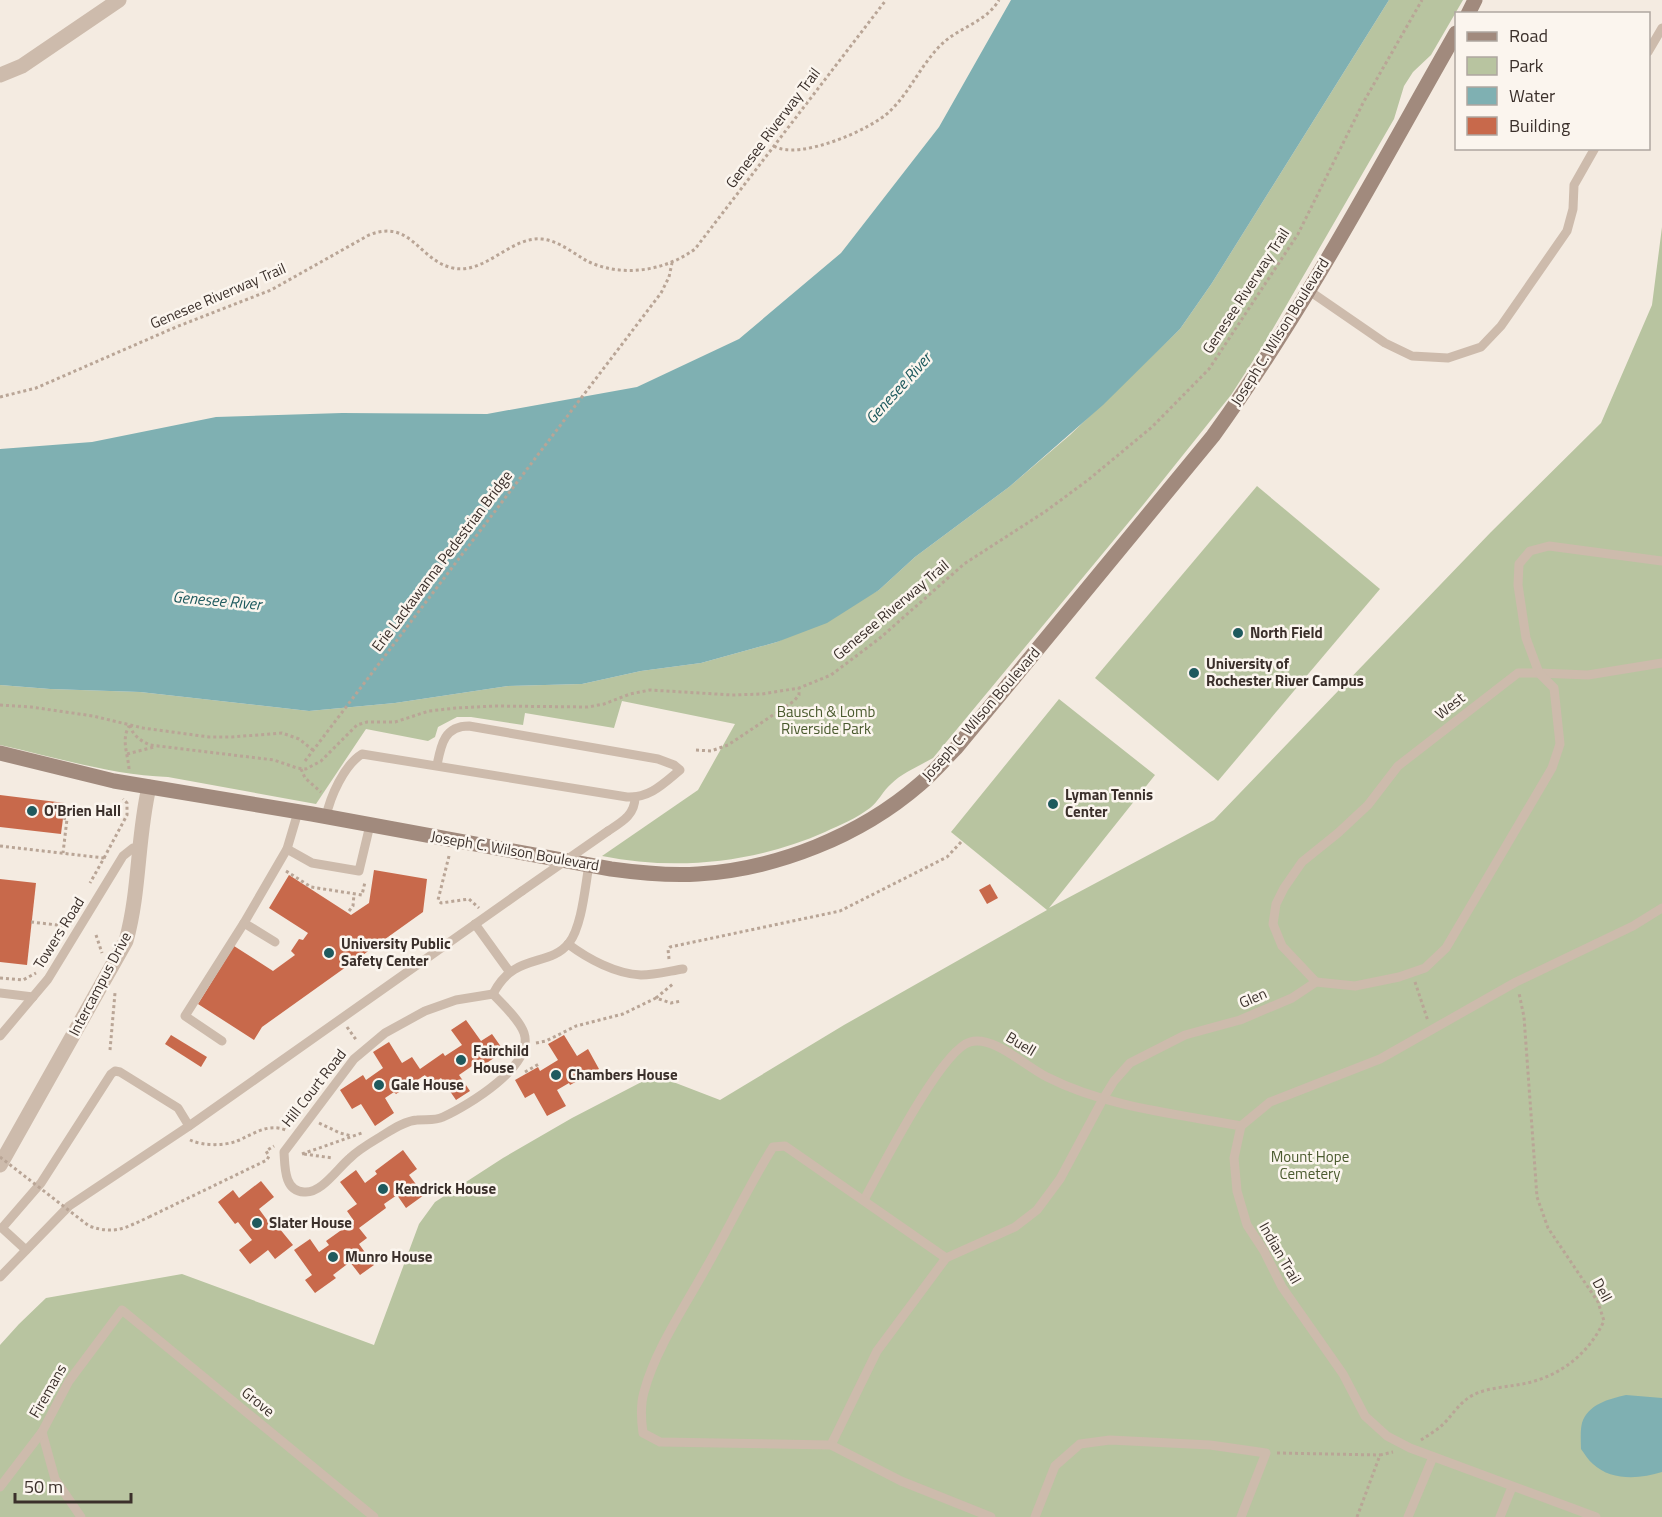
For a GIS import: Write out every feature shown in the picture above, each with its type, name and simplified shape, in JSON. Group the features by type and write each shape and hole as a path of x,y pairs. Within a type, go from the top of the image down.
{"street":[{"path":"0,75 22,66 119,0"},
{"name":"Joseph C. Wilson Boulevard","path":"0,753 149,787 589,865 646,873 700,874 753,866 795,854 837,838 881,813 921,784 956,748 1213,436 1246,390 1308,290 1455,35"},
{"name":"Joseph C. Wilson Boulevard","path":"0,759 32,762"},
{"name":"Intercampus Drive","path":"0,1165 126,941 133,916 149,787"}],"lane":[{"path":"1650,49 1662,28"},
{"path":"1308,290 1385,343 1412,356 1448,358 1481,347 1501,326 1567,231 1573,209 1574,186 1594,150"},
{"path":"1316,982 1355,986 1425,968 1446,948 1552,768 1560,744 1554,688 1539,673 1526,638 1518,585 1519,564 1530,551 1549,546 1662,561"},
{"name":"West","path":"1316,982 1282,946 1274,924 1276,904 1302,862 1368,805 1398,766 1518,673 1588,675 1662,663"},
{"path":"326,817 330,801 339,783 359,755 367,753 596,793 635,798 651,793 680,770 670,762 658,759 469,726 458,727 446,735 441,744 437,765"},
{"path":"0,1277 69,1206 189,1125 608,831 631,814 635,798"},
{"path":"222,1041 185,1016 287,849 298,812"},
{"path":"287,849 312,863 359,871 370,825"},
{"name":"Towers Road","path":"0,1036 48,980 123,856 133,848 140,848"},
{"path":"525,1043 525,1036 520,1025 493,994 509,971 557,952 568,944 578,921 589,865"},
{"path":"1241,1126 1270,1102 1380,1059 1516,982 1633,926 1662,908"},
{"path":"244,922 275,942"},
{"path":"475,924 509,971"},
{"path":"568,944 592,959 629,973 643,975 683,969"},
{"name":"Glen","path":"946,1258 1015,1227 1037,1210 1060,1179 1114,1081 1130,1063 1185,1035 1240,1020 1292,998 1316,982"},
{"path":"0,993 33,997"},
{"name":"Hill Court Road","path":"493,994 456,1000 425,1011 385,1033 349,1065 284,1152 287,1181 294,1189 303,1192 314,1191 344,1163 396,1128 416,1120 441,1118 474,1100 500,1081 521,1056 525,1043"},
{"name":"Buell","path":"864,1200 940,1071 955,1051 970,1042 983,1041 995,1046 1046,1077 1103,1099 1241,1126"},
{"path":"26,1250 2,1228 41,1183 111,1074 115,1071 120,1072 178,1108 189,1125"},
{"name":"Indian Trail","path":"1241,1126 1234,1158 1237,1191 1247,1225 1264,1251 1282,1287 1343,1374 1365,1416 1388,1436 1410,1448 1596,1517"},
{"path":"831,1445 877,1351 946,1258 784,1146 773,1147 752,1181 722,1242 667,1338 644,1391 641,1409 643,1433 660,1442 831,1445 901,1481 991,1517"},
{"name":"Firemans","path":"0,1487 42,1432 69,1381 122,1310"},
{"name":"Grove","path":"122,1310 374,1517"},
{"path":"42,1432 55,1479 81,1517"},
{"path":"1035,1517 1055,1466 1080,1444 1110,1440 1210,1445 1266,1453 1240,1517"},
{"path":"1408,1517 1433,1457"},
{"path":"1500,1517 1512,1487"}],"path":[{"name":"Genesee Riverway Trail","path":"0,397 36,388 176,327 271,290 369,235 384,230 406,235 435,259 452,268 471,267 522,243 540,239 559,244 588,261 611,270 636,270 672,263 695,249 886,0"},
{"path":"774,146 787,151 819,146 875,122 890,111 945,41 993,10 999,0"},
{"name":"Genesee Riverway Trail","path":"130,725 139,739 156,747 274,760 306,769 321,761 353,728 361,723 395,722 439,709 495,706 588,707 650,690 762,694 799,688 839,671 964,564 1047,511 1088,480 1152,427 1209,369 1298,234 1363,102 1422,0"},
{"name":"Erie Lackawanna Pedestrian Bridge","path":"305,761 661,293 669,277 672,263"},
{"path":"696,750 716,751 734,742 794,701 799,694 799,688"},
{"name":"Genesee Riverway Trail","path":"0,705 93,716 130,725 221,738 282,733 298,739 314,750"},
{"path":"129,773 125,735 130,725"},
{"path":"127,754 156,747"},
{"path":"90,883 127,815 127,802 120,796 123,792"},
{"path":"63,818 67,819 63,853"},
{"path":"525,1043 546,1041 576,1026 623,1014 656,998 660,992 675,984 668,953 670,946 840,910 947,857 962,841"},
{"path":"0,846 104,858"},
{"path":"448,856 438,900 441,903 470,899 485,917"},
{"path":"277,865 311,887 363,895 365,882"},
{"path":"349,911 353,906 354,894"},
{"path":"63,931 70,920"},
{"path":"31,922 66,926"},
{"path":"96,935 104,960"},
{"path":"0,978 22,980 41,969"},
{"path":"1412,973 1431,1031"},
{"name":"Dell","path":"1266,1453 1380,1455 1410,1448 1441,1426 1457,1407 1474,1394 1554,1375 1578,1356 1596,1337 1604,1321 1598,1302 1548,1228 1537,1197 1524,1017 1516,982"},
{"path":"110,1050 116,996"},
{"path":"656,998 671,1003 681,1001"},
{"path":"315,1121 332,1130 353,1136"},
{"path":"190,1140 196,1143 225,1144 237,1141 261,1129 271,1128 280,1128 290,1132 284,1137"},
{"path":"344,1163 336,1158 301,1154 366,1131"},
{"path":"0,1157 89,1226 104,1231 120,1230 267,1160 269,1156 266,1150 279,1143"},
{"path":"1357,1517 1380,1455"}],"green space":[{"name":"Bausch & Lomb Riverside Park","path":"1389,0 1463,0 1431,55 1413,72 1404,86 1394,119 1267,339 1231,395 933,758 895,780 873,806 854,818 798,843 743,857 687,863 659,863 602,856 698,790 735,724 622,701 614,728 525,713 523,725 457,717 438,727 435,737 428,741 366,729 316,804 168,777 125,773 0,745 0,685 140,692 309,711 395,703 508,686 582,684 641,671 701,663 777,642 879,590 915,557 1009,487 1070,435 1180,329 1212,283"},
{"name":"Mount Hope Cemetery","path":"1662,227 1662,1517 0,1517 0,1345 46,1298 182,1274 374,1345 419,1224 435,1202 503,1158 572,1118 655,1075 720,1100 844,1025 1047,910 951,832 1059,699 1155,775 1049,908 1214,820 1491,532 1601,423 1652,305"},
{"name":"North Field","path":"1257,486 1380,589 1218,781 1095,678"}],"water":[{"name":"Genesee River","path":"1011,0 1389,0 1212,283 1180,329 1103,405 1009,487 915,557 879,590 827,623 777,642 701,663 641,671 582,684 508,686 395,703 309,711 140,692 0,685 0,449 92,442 216,417 342,413 487,414 637,387 739,339 841,253 939,127"},
{"path":"1626,1395 1662,1398 1662,1472 1635,1477 1617,1476 1600,1470 1581,1449 1582,1423 1589,1411 1606,1401"}],"building":[{"name":"O'Brien Hall","path":"0,795 65,803 61,834 0,827"},
{"name":"University Public Safety Center","path":"374,870 427,879 423,912 262,1027 254,1040 198,1004 234,946 273,971 295,955 291,951 299,939 303,940 308,933 269,908 289,875 351,915 369,903"},
{"path":"0,879 36,883 27,965 0,962"},
{"path":"990,884 998,898 987,904 979,890"},
{"path":"466,1020 481,1041 492,1034 504,1051 478,1069 475,1064 459,1075 470,1091 456,1100 441,1078 431,1085 425,1075 396,1094 394,1092 385,1098 394,1113 375,1126 361,1104 352,1109 340,1090 363,1075 366,1080 383,1068 373,1052 389,1042 402,1063 412,1057 420,1069 443,1053 445,1056 462,1045 451,1030"},
{"path":"171,1035 207,1057 201,1067 165,1044"},
{"name":"Chambers House","path":"564,1035 577,1056 588,1049 599,1069 557,1090 566,1106 547,1116 534,1093 525,1098 515,1080 538,1067 540,1071 558,1060 548,1044"},
{"path":"403,1150 417,1169 409,1175 424,1195 406,1208 397,1195 384,1204 386,1208 359,1228 367,1238 359,1244 374,1265 360,1275 350,1262 333,1275 336,1278 315,1293 305,1280 312,1275 294,1250 310,1239 319,1252 329,1245 326,1241 354,1221 347,1211 357,1204 340,1182 356,1170 365,1183 377,1174 375,1171"},
{"name":"Slater House","path":"261,1181 274,1197 259,1209 267,1220 270,1217 293,1245 275,1259 268,1250 250,1264 239,1250 252,1240 238,1222 235,1224 218,1202 233,1190 239,1198"}],"place":[{"name":"North Field","path":"1238,633"},
{"name":"University of Rochester River Campus","path":"1194,673"},
{"name":"Lyman Tennis Center","path":"1053,804"},
{"name":"O'Brien Hall","path":"32,811"},
{"name":"University Public Safety Center","path":"329,953"},
{"name":"Fairchild House","path":"461,1060"},
{"name":"Chambers House","path":"556,1075"},
{"name":"Gale House","path":"379,1085"},
{"name":"Kendrick House","path":"383,1189"},
{"name":"Slater House","path":"257,1223"},
{"name":"Munro House","path":"333,1257"}]}
